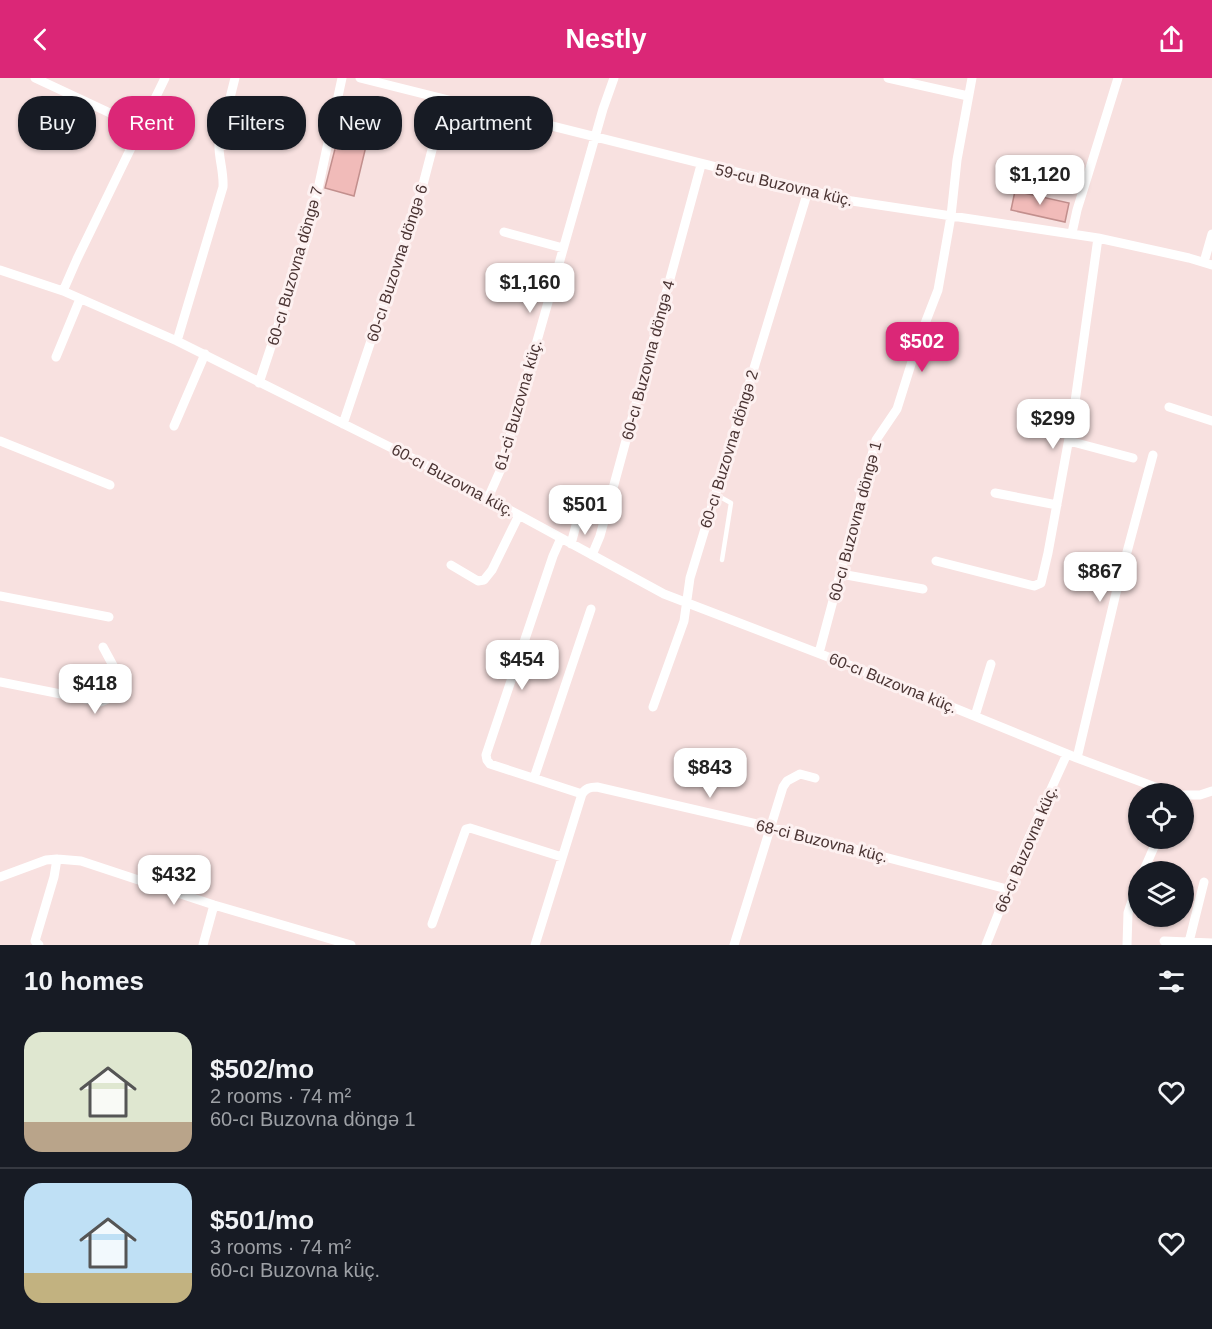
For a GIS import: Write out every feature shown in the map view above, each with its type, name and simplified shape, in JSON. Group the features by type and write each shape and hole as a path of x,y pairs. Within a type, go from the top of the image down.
{"street":[{"path":"35,78 108,112"},
{"path":"156,96 165,78"},
{"path":"177,341 223,187 224,172 219,142 236,78"},
{"name":"60-cı Buzovna döngə 7","path":"259,383 308,235 342,78"},
{"name":"59-cu Buzovna küç.","path":"360,78 430,96"},
{"name":"61-ci Buzovna küç.","path":"488,498 500,471 614,78"},
{"path":"888,78 968,96"},
{"name":"60-cı Buzovna döngə 1","path":"819,653 876,440 897,409 919,339 938,290 972,78"},
{"path":"1072,233 1118,78"},
{"name":"59-cu Buzovna küç.","path":"553,127 852,201 1072,233 1208,264"},
{"path":"63,291 129,150"},
{"name":"60-cı Buzovna döngə 6","path":"343,424 421,192 432,150"},
{"name":"60-cı Buzovna döngə 4","path":"592,555 600,536 701,165"},
{"name":"60-cı Buzovna döngə 2","path":"653,707 684,621 687,586 808,191"},
{"path":"504,232 563,248"},
{"path":"1208,264 1212,234"},
{"path":"936,561 1038,586 1042,579 1069,441 1098,238"},
{"name":"60-cı Buzovna küç.","path":"1,272 63,291 205,354 440,472 648,586 1144,783"},
{"path":"56,357 80,298"},
{"path":"174,426 205,354"},
{"path":"1169,407 1212,421"},
{"path":"0,441 110,485"},
{"path":"1069,441 1133,458"},
{"path":"1077,758 1116,593 1153,455"},
{"path":"995,492 1057,505"},
{"path":"571,544 584,495"},
{"path":"451,565 478,581 484,580 492,570 519,515"},
{"path":"535,945 582,794 490,764 486,755 561,538"},
{"path":"841,574 923,589"},
{"path":"0,596 109,617"},
{"path":"534,778 591,609"},
{"path":"0,682 101,702 106,701 110,698 116,671 103,647"},
{"path":"975,716 991,664"},
{"name":"66-cı Buzovna küç.","path":"986,945 1007,889 1067,754"},
{"path":"734,945 783,787 800,774 815,778"},
{"name":"68-ci Buzovna küç.","path":"582,794 586,789 597,787 770,827 1007,889"},
{"path":"1194,795 1212,791"},
{"path":"432,924 466,829 470,828 562,857"},
{"path":"39,945 35,941 57,859"},
{"path":"0,877 46,860 81,861 214,905 351,945"},
{"path":"1189,942 1204,882"},
{"path":"203,945 214,905"},
{"path":"1127,945 1128,913"},
{"path":"1164,941 1212,943"}],"lane":[{"path":"715,494 731,503 722,560"}],"building":[{"path":"335,150 365,150 354,196 325,188"},
{"path":"1015,191 1069,203 1065,222 1011,210"}]}
